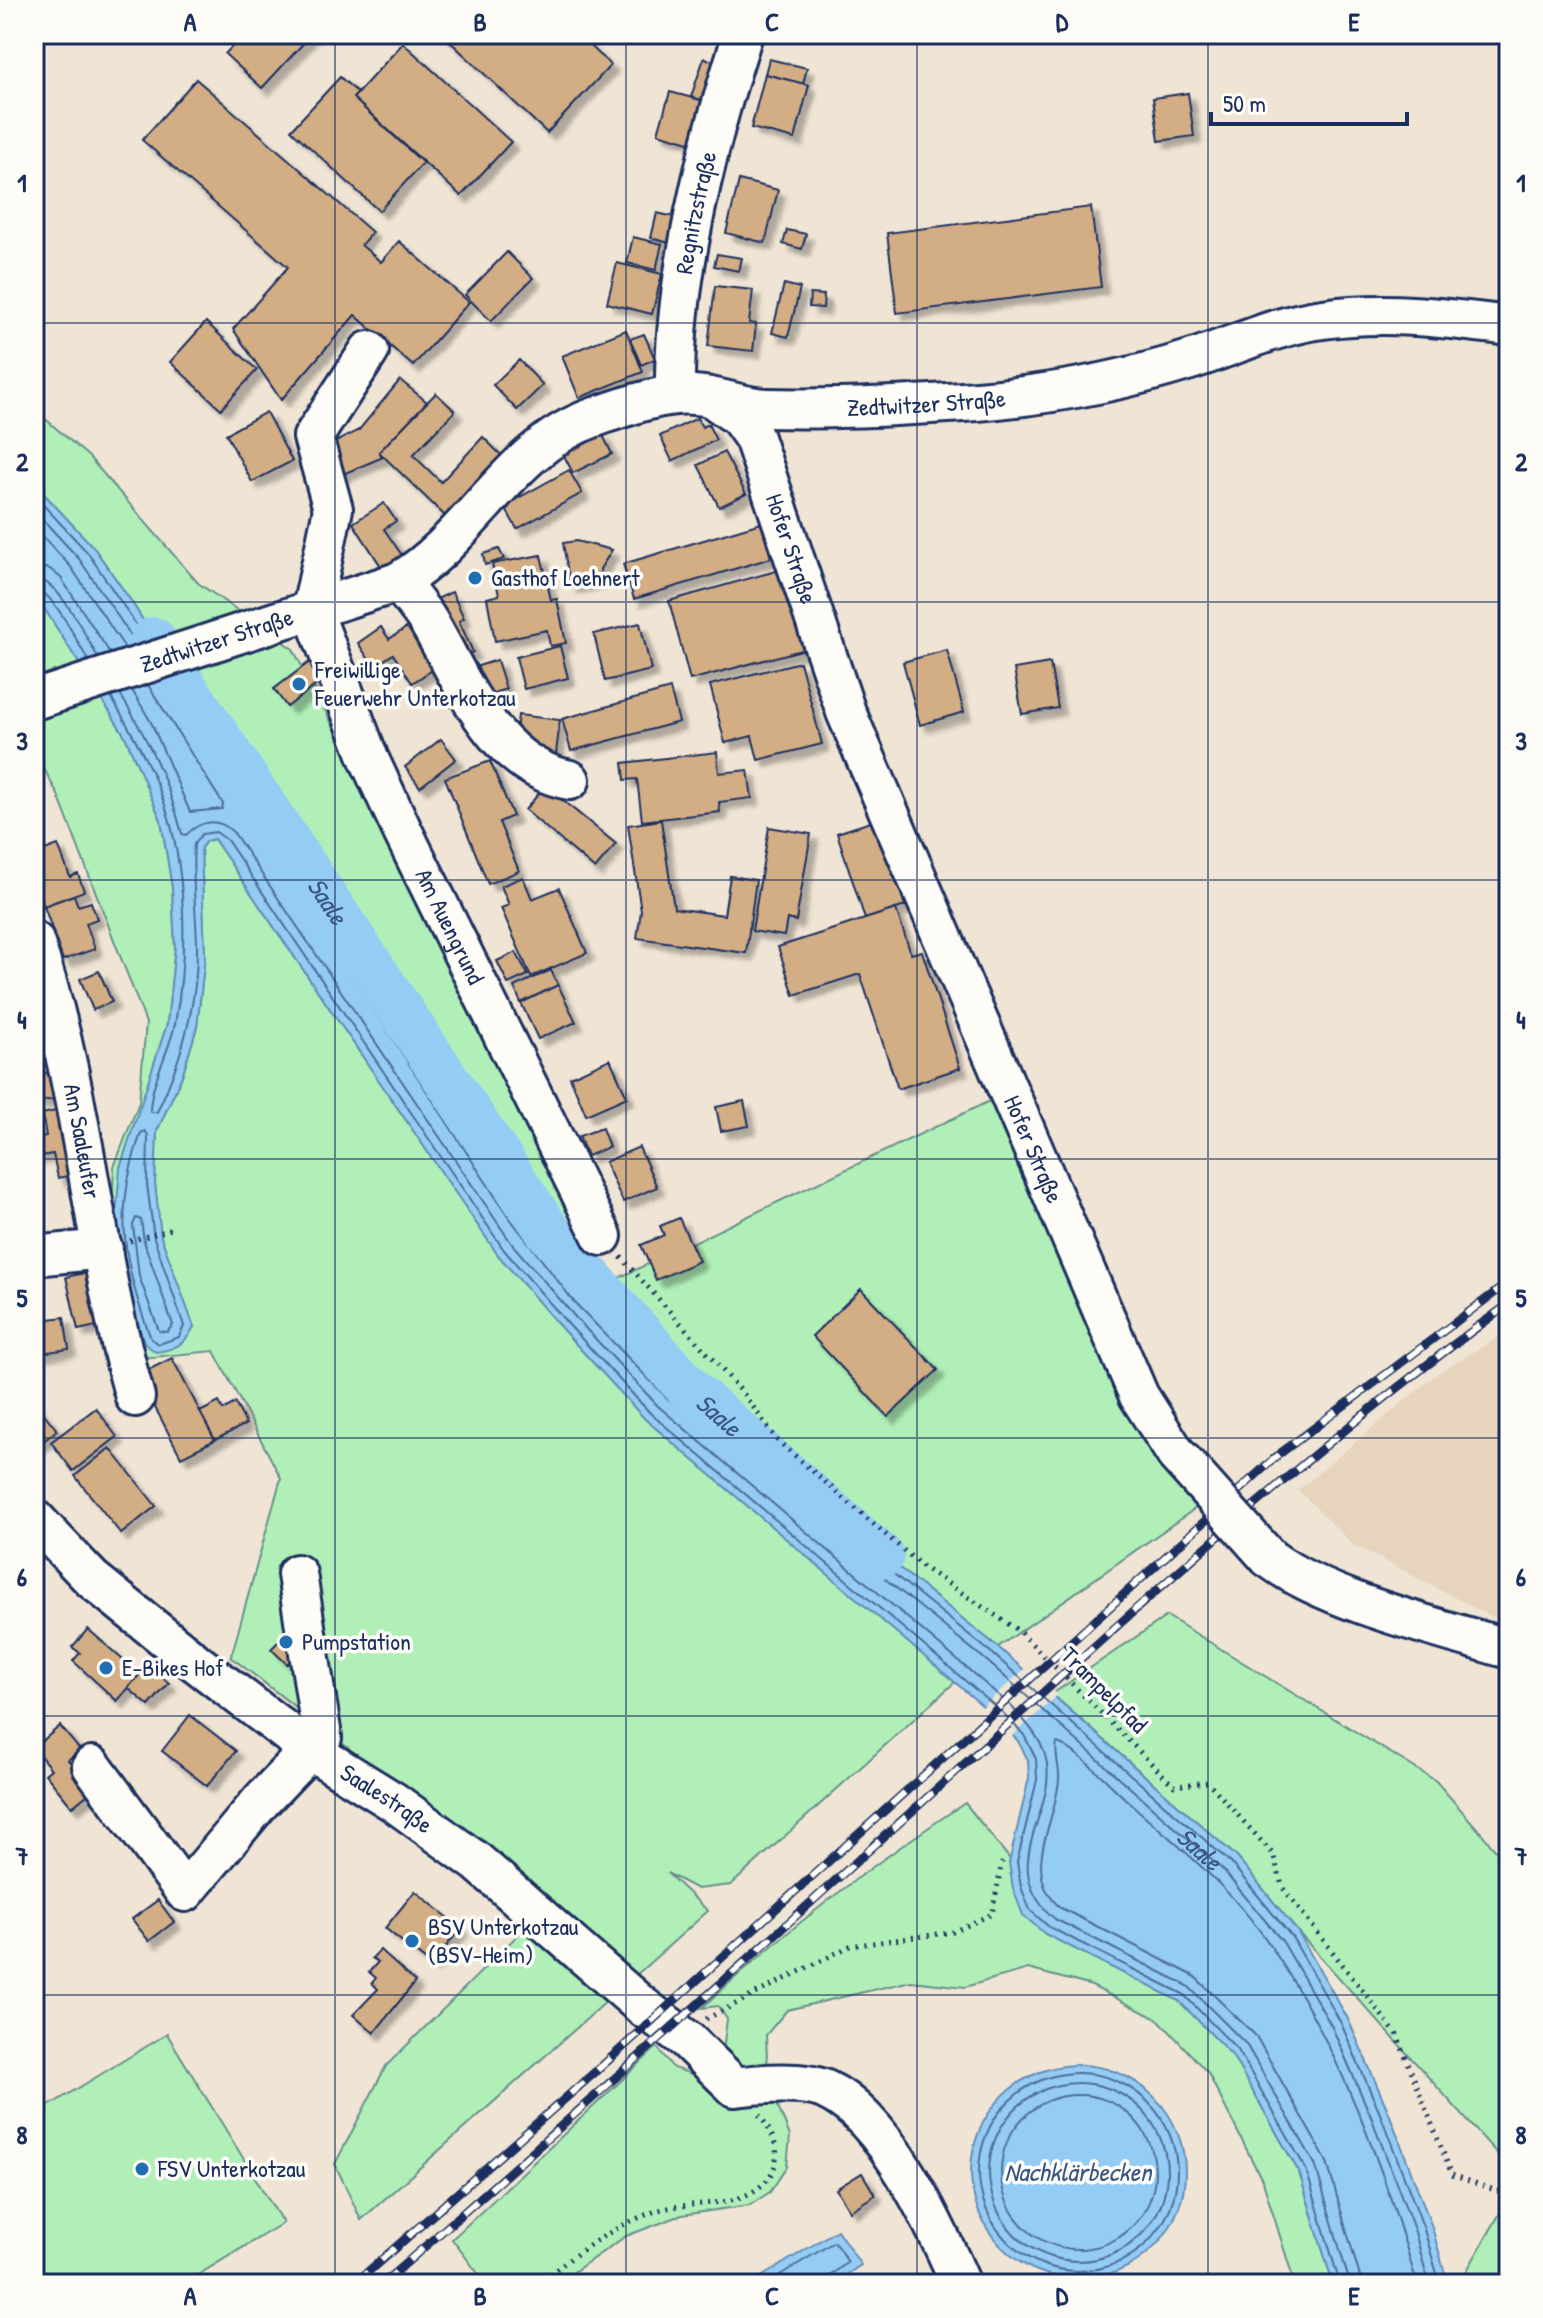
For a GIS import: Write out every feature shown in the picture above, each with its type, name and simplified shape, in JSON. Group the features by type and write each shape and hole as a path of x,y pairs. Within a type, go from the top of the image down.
{"street":[{"name":"Regnitzstraße","path":"691,396 676,315 718,112 743,34"},
{"name":"Zedtwitzer Straße","path":"34,700 398,582 421,568 442,549 545,442 594,417 691,396 763,408 978,401 1108,381 1190,360 1257,336 1320,319 1372,314 1509,326"},
{"path":"296,614 333,509 313,437 369,351"},
{"name":"Hofer Straße","path":"691,396 739,417 754,438 846,712 1139,1396 1176,1454 1269,1558 1293,1574 1410,1619 1509,1649"},
{"name":"Hofer Straße","path":"763,466 763,439 768,427 789,407"},
{"path":"398,582 427,619 470,698 491,726 533,768 570,780"},
{"name":"Am Auengrund","path":"296,614 602,1236"},
{"name":"Am Saaleufer","path":"34,941 114,1245 117,1335 135,1397"},
{"path":"34,1256 114,1245"},
{"name":"Saalestraße","path":"34,1518 92,1579 310,1750 394,1802 477,1862 642,2006 687,2040 735,2087"},
{"path":"92,1766 185,1892 261,1801 322,1737 297,1574"},
{"path":"735,2087 768,2083 825,2089 863,2118 912,2182 961,2284"}],"path":[{"path":"114,1245 175,1228"},
{"name":"Trampelpfad","path":"602,1236 743,1393 777,1440 923,1567 1019,1631 1174,1786 1208,1782 1273,1854 1283,1888 1397,2035 1452,2175 1509,2195"},
{"path":"687,2040 710,2015 850,1946 953,1932 992,1914 1002,1862"},
{"path":"537,2284 606,2233 659,2210 731,2200 765,2181 775,2168 774,2140 755,2108 735,2087"}],"shaded area":[{"path":"1509,1331 1509,1626 1352,1544 1298,1490 1438,1373"}],"green space":[{"path":"34,409 89,457 198,583 293,649 471,990 608,1283 1002,1095 1203,1503 998,1647 787,1478 681,1386 588,1290 523,1206 216,737 131,601 94,548 34,483"},
{"path":"34,592 125,736 161,820 172,887 175,947 167,1024 120,1168 194,1328 161,1237 155,1183 157,1131 182,1076 197,1027 205,956 201,848 206,841 214,839 498,1255 563,1330 645,1419 955,1682 731,1885 697,1889 667,1873 708,1911 361,2220 335,2164 386,2066 549,1904 231,1657 281,1478 214,1351 142,1358 111,1226 114,1167 139,1102 146,1023 58,795 34,750"},
{"path":"1167,1616 1436,1781 1509,1865 1509,2167 1298,1932 1237,1857 1052,1694"},
{"path":"965,1803 1010,1859 1013,1889 1045,1934 1179,2001 1232,2055 1299,2172 1333,2284 1295,2284 1263,2182 1208,2073 1159,2020 1092,1986 1028,1969 965,1987 911,1981 787,2010 766,2035 768,2083 790,2136 787,2167 770,2192 750,2205 682,2215 626,2236 556,2284 486,2284 452,2239 657,2047 673,2068 698,2076 722,2059 727,2019 718,2006 702,2008 764,1952 829,1900"},
{"name":"FSV Unterkotzau","path":"167,2034 283,2223 183,2284 34,2284 34,2115"},
{"path":"1509,2198 1509,2284 1459,2284"}],"water":[{"path":"34,483 94,548 131,601 216,737 523,1206 588,1290 681,1386 787,1478 998,1647 1237,1857 1298,1932 1348,2019 1389,2113 1432,2227 1448,2284 1333,2284 1299,2172 1232,2055 1179,2001 1045,1934 1023,1915 1013,1889 1009,1863 1029,1778 1028,1760 1018,1741 997,1718 645,1419 563,1330 498,1255 214,839 206,841 201,848 205,956 197,1027 182,1076 157,1131 155,1183 161,1237 194,1327 183,1342 169,1349 156,1352 145,1344 122,1280 115,1226 120,1168 167,1024 175,947 172,887 161,820 125,736 34,592"},
{"name":"Nachklärbecken","path":"1078,2065 1119,2073 1154,2096 1177,2131 1185,2172 1177,2213 1154,2248 1119,2271 1078,2279 1037,2271 1002,2248 979,2213 971,2172 979,2131 1002,2096 1037,2073"},
{"path":"837,2230 861,2265 832,2284 750,2284"}],"pier":[{"path":"1027,1667 1058,1695 1010,1738 980,1709"}],"building":[{"path":"244,34 312,34 262,88 225,54"},
{"path":"442,34 578,34 611,65 547,133"},
{"path":"403,43 511,142 461,196 353,98"},
{"path":"704,58 725,65 708,102 691,97"},
{"path":"769,59 807,68 803,84 765,74"},
{"path":"765,74 809,85 795,139 751,128"},
{"path":"340,77 358,93 353,98 423,163 379,211 291,130"},
{"path":"196,79 372,232 361,245 381,262 399,241 469,302 413,366 355,315 281,400 233,329 288,267 142,140"},
{"path":"670,92 708,102 696,144 658,133"},
{"path":"1188,93 1194,136 1159,141 1153,98"},
{"path":"739,180 778,190 765,243 726,233"},
{"path":"1091,207 1101,287 897,313 887,233"},
{"path":"657,213 683,219 677,245 651,238"},
{"path":"787,230 806,234 802,249 783,244"},
{"path":"633,237 662,244 656,270 627,263"},
{"path":"507,252 533,278 491,321 465,295"},
{"path":"717,254 742,258 739,271 714,266"},
{"path":"617,263 662,274 652,314 607,303"},
{"path":"784,284 800,288 788,337 772,333"},
{"path":"715,286 753,290 749,323 756,324 753,351 708,346"},
{"path":"810,294 824,295 823,308 809,307"},
{"path":"206,322 257,370 221,409 170,362"},
{"path":"626,330 643,372 579,398 562,356"},
{"path":"644,334 655,359 641,365 630,339"},
{"path":"519,360 543,385 517,410 493,385"},
{"path":"400,380 427,402 379,452 383,457 336,477 322,449 359,430"},
{"path":"436,393 455,411 413,455 441,482 483,437 502,456 445,516 379,452"},
{"path":"266,412 292,461 252,482 226,434"},
{"path":"697,418 702,427 708,424 716,440 672,461 660,436"},
{"path":"602,433 612,454 573,473 562,452"},
{"path":"724,452 746,494 719,507 698,465"},
{"path":"569,470 582,493 517,529 504,506"},
{"path":"384,503 396,521 384,529 408,564 388,577 353,523"},
{"path":"761,523 771,558 634,599 623,564"},
{"path":"576,541 612,550 600,569 601,581 570,586 563,543"},
{"path":"499,549 504,559 485,565 483,554"},
{"path":"541,555 551,600 557,599 566,643 550,646 547,630 495,641 487,598 499,595 492,564"},
{"path":"783,569 805,649 690,680 669,601"},
{"path":"452,592 464,618 459,621 473,652 456,659 430,602"},
{"path":"640,623 651,670 605,681 594,634"},
{"path":"409,626 437,667 412,683 393,654 374,667 358,643 381,627 389,639"},
{"path":"560,646 568,678 524,689 516,657"},
{"path":"947,650 964,712 920,725 903,662"},
{"path":"497,660 506,689 478,698 469,669"},
{"name":"Freiwillige Feuerwehr Unterkotzau","path":"311,661 324,679 287,707 274,689"},
{"path":"800,662 822,744 758,760 752,736 725,743 710,685"},
{"path":"1050,663 1058,708 1022,714 1014,669"},
{"path":"670,689 679,722 571,751 562,719"},
{"path":"518,715 560,720 556,754 514,748"},
{"path":"441,739 456,759 420,787 405,767"},
{"path":"717,752 719,773 748,770 752,798 719,802 720,812 642,821 637,779 625,780 623,763"},
{"path":"490,761 513,816 499,822 519,871 488,884 445,778"},
{"path":"545,786 616,844 595,869 525,810"},
{"path":"661,820 674,908 724,915 730,876 756,880 746,953 637,938 641,911 628,825"},
{"path":"877,820 905,906 865,919 837,833"},
{"path":"769,827 811,834 796,921 787,919 784,936 752,931"},
{"path":"58,845 70,877 78,874 84,891 44,906 34,879 34,854"},
{"path":"523,877 532,899 559,888 587,953 531,977 501,908 509,905 501,886"},
{"path":"74,895 78,906 91,902 97,919 86,923 95,949 63,960 44,906"},
{"path":"896,909 911,954 922,951 960,1068 898,1089 860,974 794,995 778,947"},
{"path":"516,952 528,975 508,984 497,961"},
{"path":"551,970 558,985 521,1003 514,987"},
{"path":"99,971 112,1002 93,1010 80,979"},
{"path":"558,985 576,1022 538,1039 521,1003"},
{"path":"610,1059 627,1097 586,1115 570,1077"},
{"path":"56,1071 61,1098 37,1102 34,1075"},
{"path":"744,1101 749,1126 721,1131 716,1107"},
{"path":"64,1109 77,1174 58,1178 53,1154 34,1157 34,1138 46,1136 42,1114"},
{"path":"602,1128 609,1147 587,1156 579,1136"},
{"path":"639,1147 657,1187 623,1202 605,1162"},
{"path":"679,1218 699,1261 656,1280 641,1245 664,1235 660,1226"},
{"path":"94,1271 106,1324 78,1330 66,1277"},
{"path":"861,1289 938,1370 888,1417 812,1336"},
{"path":"64,1317 69,1349 34,1354 34,1321"},
{"path":"172,1358 215,1440 181,1457 138,1375"},
{"path":"34,1401 57,1430 34,1449"},
{"path":"219,1402 223,1410 235,1403 246,1424 215,1440 200,1412"},
{"path":"96,1408 117,1437 73,1471 51,1442"},
{"path":"110,1448 156,1506 121,1534 75,1476"},
{"name":"E-Bikes Hof","path":"88,1629 140,1675 117,1701 73,1661 80,1653 72,1647"},
{"name":"Pumpstation","path":"286,1634 301,1650 287,1664 271,1649"},
{"path":"148,1665 169,1683 149,1706 128,1688"},
{"path":"190,1715 236,1751 207,1786 162,1751"},
{"path":"60,1726 80,1750 68,1760 93,1790 72,1807 45,1774 51,1769 34,1748"},
{"path":"415,1891 461,1928 431,1965 385,1928"},
{"path":"158,1900 174,1922 149,1941 132,1919"},
{"path":"380,1950 415,1982 374,2033 353,2015 378,1989 372,1983 376,1978 369,1972 378,1962 372,1958"},
{"path":"862,2173 875,2195 850,2211 836,2189"}],"waterway":[{"name":"Saale","path":"153,640 548,1231 691,1391 881,1556"}],"railway":[{"path":"354,2284 602,2066 1278,1455 1509,1282"},
{"path":"382,2284 1227,1529 1366,1413 1509,1304"}],"place":[{"name":"Gasthof Loehnert","path":"475,578"},
{"name":"Freiwillige Feuerwehr Unterkotzau","path":"299,684"},
{"name":"Pumpstation","path":"286,1642"},
{"name":"E-Bikes Hof","path":"106,1668"},
{"name":"BSV Unterkotzau (BSV-Heim)","path":"412,1941"},
{"name":"FSV Unterkotzau","path":"142,2169"}]}
